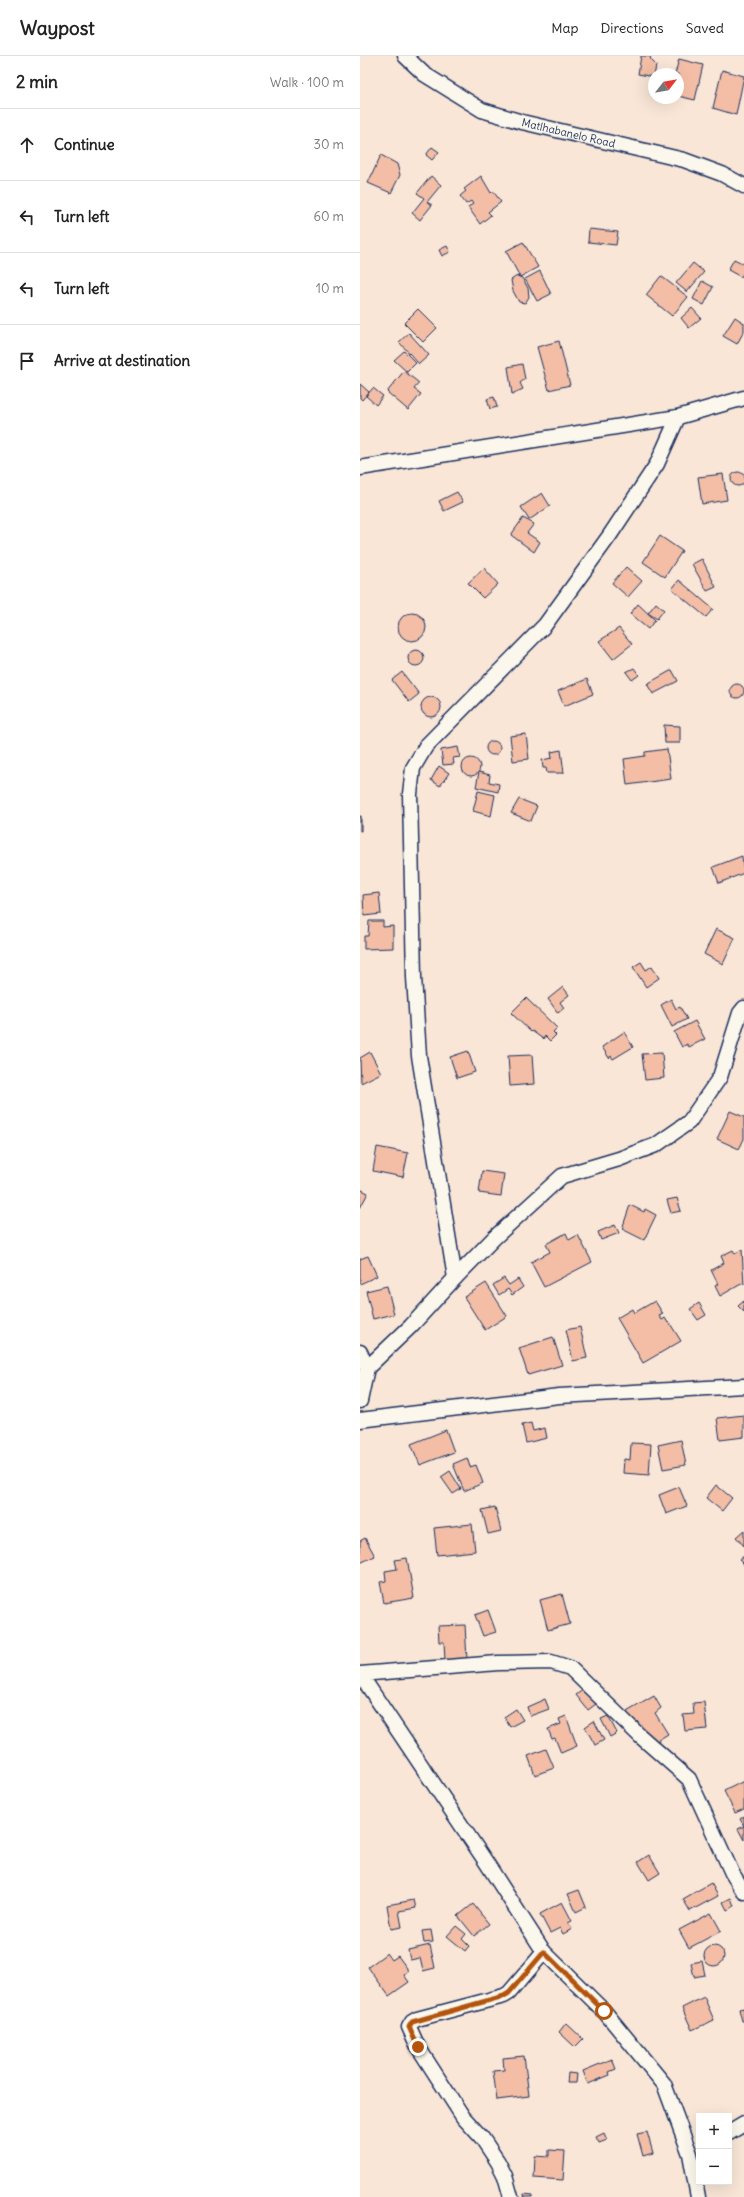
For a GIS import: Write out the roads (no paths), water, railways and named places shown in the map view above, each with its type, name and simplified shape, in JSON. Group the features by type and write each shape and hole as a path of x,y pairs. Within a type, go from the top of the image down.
{"street":[{"name":"Matlhabanelo Road","path":"406,56 424,74 482,110 522,122 684,160 722,174 744,186"},
{"path":"360,468 678,417 744,398"},
{"path":"455,1278 419,1056 411,902 410,794 413,768 426,746 545,625 610,535 657,464 678,417"},
{"path":"360,1401 367,1368 411,1326 494,1238 562,1176 619,1159 656,1145 689,1122 720,1076 740,1013 744,1008"},
{"path":"360,1352 367,1368"},
{"path":"360,1420 559,1396 744,1386"},
{"path":"698,2197 694,2152 664,2084 604,2011 544,1952 486,1862 360,1674 498,1664 551,1662 570,1668 640,1736 689,1779 732,1873 744,1892"},
{"path":"511,2197 505,2176 498,2162 482,2138 463,2117 418,2047 409,2027 412,2022 417,2019 504,1996 509,1993 544,1952"},
{"path":"732,2131 744,2124"}]}
